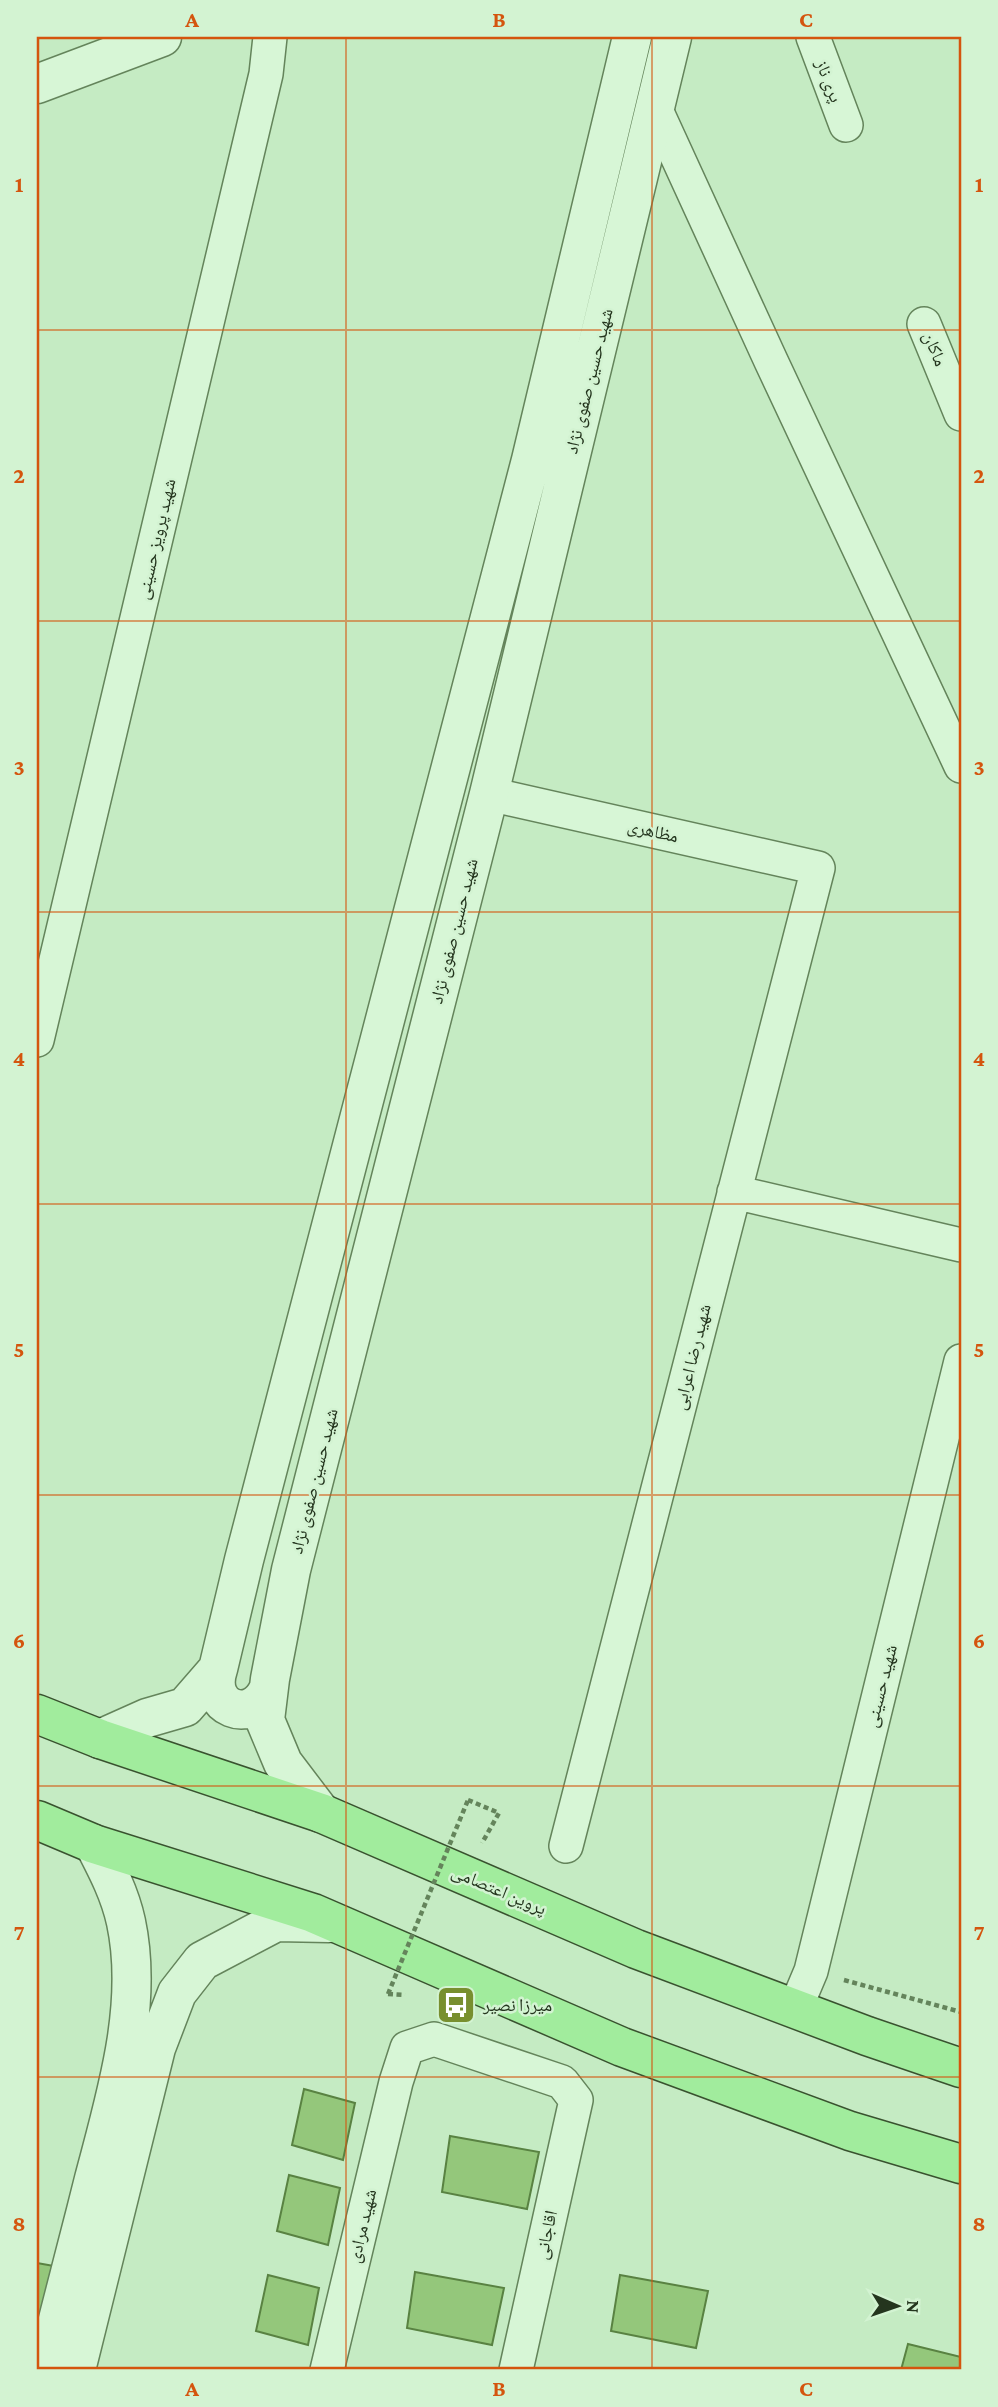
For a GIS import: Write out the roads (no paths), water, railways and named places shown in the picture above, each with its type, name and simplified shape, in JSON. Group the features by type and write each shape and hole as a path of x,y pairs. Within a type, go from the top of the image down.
{"main road":[{"name":"پروین اعتصامی","path":"37,1714 100,1739 321,1813 636,1949 961,2068"},
{"path":"37,1820 94,1844 313,1913 622,2047 850,2131 961,2164"}],"street":[{"path":"37,84 162,37"},
{"name":"شهید پرویز حسینی","path":"37,1040 266,75 270,37"},
{"path":"268,1690 264,1699 256,1706 236,1710 219,1698 215,1679 531,460 632,37"},
{"name":"شهید حسین صفوی نژاد","path":"321,1813 283,1763 265,1720 268,1690 291,1570 489,794 656,108 668,37"},
{"name":"پری ناز","path":"813,37 846,125"},
{"path":"656,108 961,766"},
{"name":"ماکان","path":"924,324 961,414"},
{"name":"مظاهری","path":"489,794 818,868"},
{"name":"شهید رضا اعرابی","path":"566,1846 818,868"},
{"path":"734,1192 961,1245"},
{"name":"شهید حسینی","path":"795,2009 811,1971 961,1361"},
{"path":"100,1739 147,1718 185,1707 218,1669"},
{"path":"76,2370 141,2044 130,2005 127,1923 117,1888 94,1844"},
{"path":"45,2370 121,2075 141,2044 202,1961 276,1922 337,1924"},
{"name":"شهید مرادی","path":"327,2370 396,2082 407,2048 434,2039 562,2082 576,2100"},
{"name":"اقاجانی","path":"516,2370 576,2100"}],"place":[{"name":"میرزا نصیر","path":"456,2005"}]}
